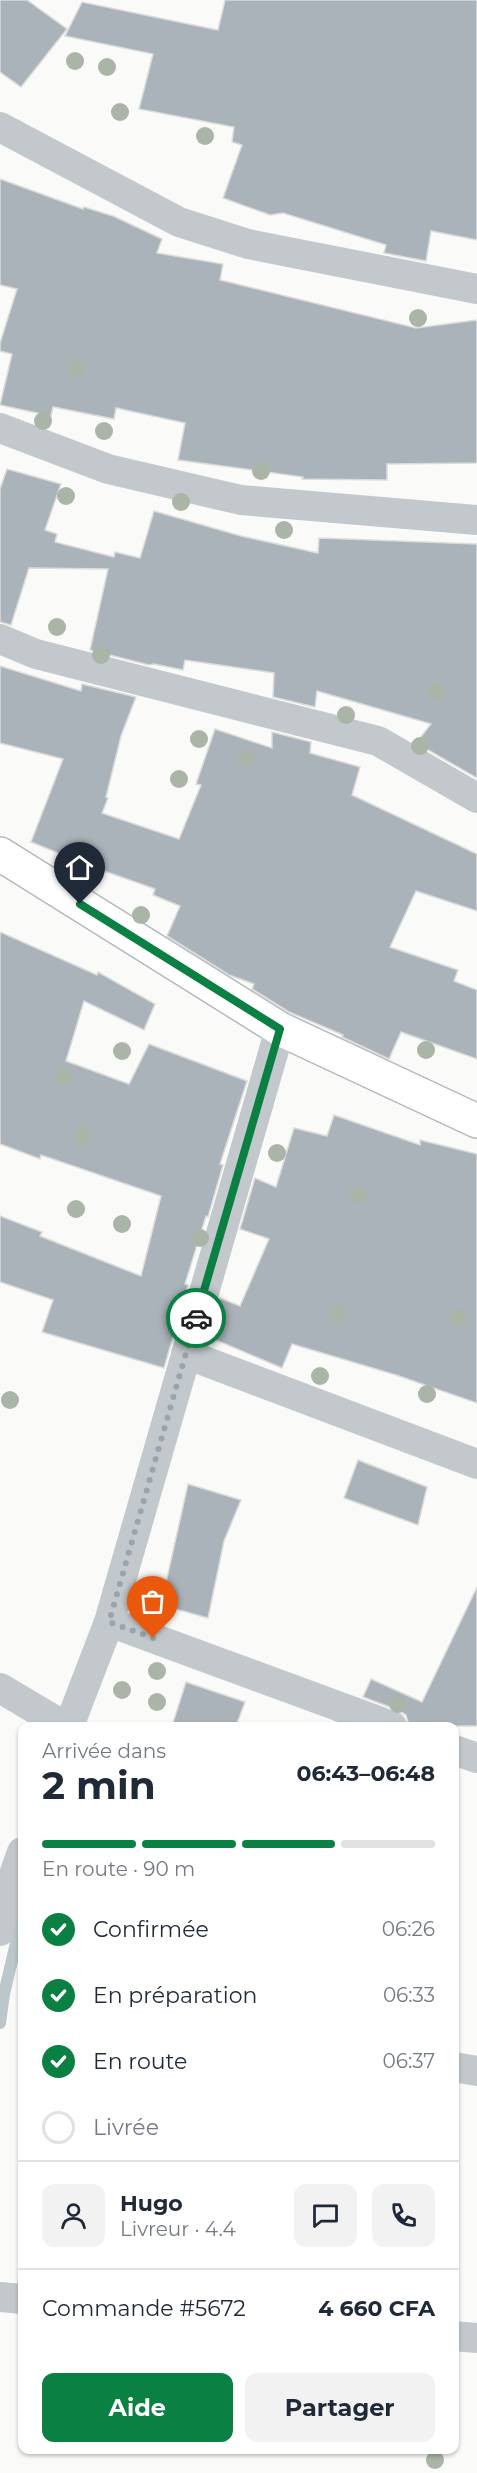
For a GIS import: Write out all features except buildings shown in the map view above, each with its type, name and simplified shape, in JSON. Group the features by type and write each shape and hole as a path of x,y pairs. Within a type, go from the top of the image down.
{"main road":[{"path":"0,854 280,1029 477,1121"}],"street":[{"path":"0,128 179,222 249,244 477,289"},
{"path":"0,428 108,469 241,500 477,520"},
{"path":"0,639 36,654 378,741 477,798"},
{"path":"71,1722 109,1622 280,1029"},
{"path":"186,1354 477,1464"},
{"path":"109,1622 381,1722"},
{"path":"0,1688 57,1722"},
{"path":"459,1752 477,1758"},
{"path":"0,1931 18,1865"},
{"path":"459,2068 477,2071"},
{"path":"0,2297 18,2299"},
{"path":"459,2336 477,2338"}],"waterway":[{"path":"0,2023 4,1994 18,1935"}],"way so far":[{"path":"153,1638 109,1622 196,1318"}],"route":[{"path":"80,904 280,1029 196,1318"}]}
